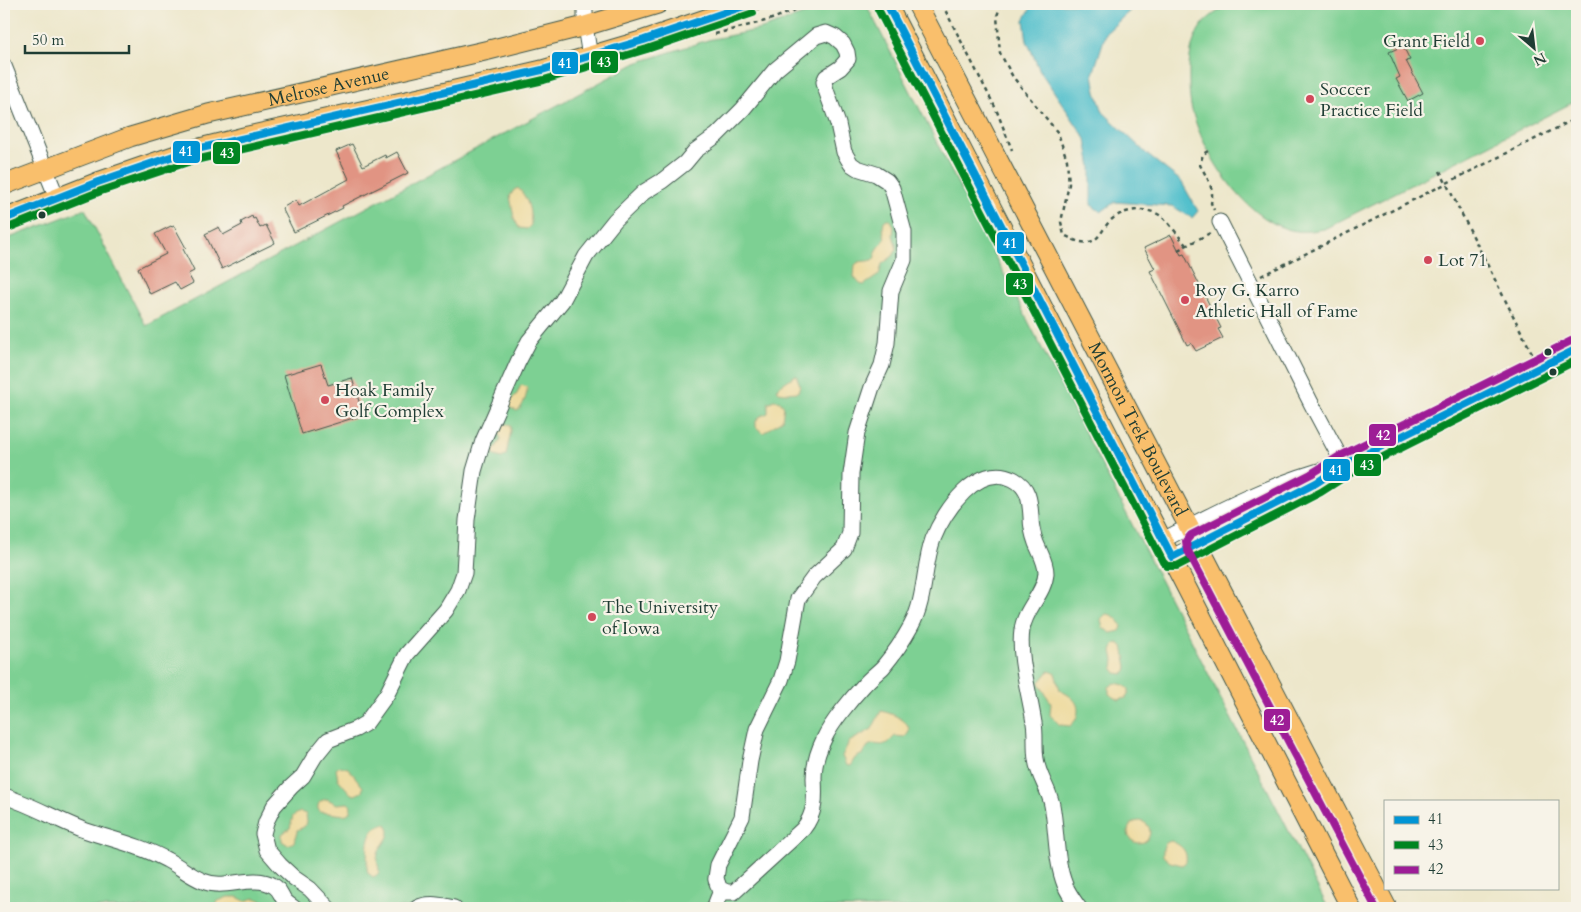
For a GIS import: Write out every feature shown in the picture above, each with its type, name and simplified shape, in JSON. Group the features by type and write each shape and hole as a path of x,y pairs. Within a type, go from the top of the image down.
{"main road":[{"name":"Melrose Avenue","path":"4,185 130,137 208,114 489,50 585,26 658,4"},
{"name":"Melrose Avenue","path":"4,219 57,198 197,149 448,92 590,57 750,4"},
{"name":"Mormon Trek Boulevard","path":"887,4 1351,908"},
{"name":"Mormon Trek Boulevard","path":"917,4 1196,544 1387,908"}],"street":[{"path":"585,4 585,26 590,57"},
{"path":"328,908 310,889 280,865 267,850 263,834 266,822 274,806 290,787 303,776 315,756 328,740 356,729 366,722 387,694 407,654 446,610 458,590 464,573 467,520 474,471 483,440 529,341 562,301 586,256 629,205 677,169 695,150 717,135 743,109 775,70 816,36 826,34 835,37 843,44 847,52 848,59 840,68 826,77 824,82 838,124 844,152 851,164 876,174 887,181 892,188 904,232 904,260 891,291 882,365 872,387 857,433 852,474 850,534 844,549 814,578 798,599 787,661 781,680 757,729 750,761 742,817 718,865 716,878 720,893 714,908"},
{"path":"4,66 57,198"},
{"path":"1221,224 1344,465"},
{"path":"1172,557 1316,483 1344,465 1577,349"},
{"path":"1163,540 1242,499 1275,485 1304,475 1344,465"},
{"path":"716,878 720,889 734,892 810,821 816,792 814,777 817,756 825,736 864,685 884,666 912,625 921,598 932,540 950,508 972,484 994,474 1015,479 1025,488 1030,502 1031,523 1035,541 1046,566 1044,584 1023,624 1021,640 1035,726 1036,760 1053,807 1058,856 1065,886 1079,908"},
{"path":"4,796 28,805 57,820 166,859 204,882 218,884 248,881 265,882 275,887 281,893 283,899 294,908"},
{"path":"417,908 436,904 454,908"}],"path":[{"path":"712,35 769,20 811,4"},
{"path":"1001,4 997,16 1000,53 1013,77 1058,133 1067,160 1069,184 1061,222 1064,235 1077,242 1090,242 1098,236 1111,220 1131,210 1145,209 1161,216 1186,245"},
{"path":"1572,103 1577,111"},
{"path":"1250,282 1577,118"},
{"path":"1178,250 1221,224 1210,203 1213,196 1212,187 1200,165 1203,154 1208,151"},
{"path":"1440,171 1539,368"}],"green space":[{"name":"The University of Iowa","path":"835,4 866,4 1328,908 4,908 4,240 85,209 146,326 636,63 708,40 762,29"},
{"path":"1233,4 1577,4 1577,98 1572,103 1324,229 1290,230 1264,218 1237,193 1215,163 1198,130 1192,109 1189,66 1190,54 1196,36 1202,25 1209,18"}],"sand":[{"path":"518,188 527,200 530,210 531,225 527,229 519,228 514,218 510,196"},
{"path":"890,219 894,226 893,235 897,249 893,256 882,264 879,275 864,285 860,284 854,277 855,265 859,262 874,259 877,250 885,239 883,228 884,221"},
{"path":"796,375 800,385 798,392 785,393 777,390 779,386"},
{"path":"521,385 527,387 527,393 523,404 517,411 509,407 509,402 517,394"},
{"path":"774,400 780,401 784,406 782,420 763,433 756,427 756,421 759,417 768,413 768,403"},
{"path":"504,423 511,426 511,431 506,455 502,458 495,456 493,452 501,439 496,428"},
{"path":"1106,614 1114,616 1118,620 1122,627 1120,631 1111,633 1103,628 1101,619"},
{"path":"1118,643 1123,646 1127,667 1126,672 1123,674 1116,673 1113,669 1112,651 1115,644"},
{"path":"1049,671 1055,673 1060,690 1071,697 1076,703 1078,714 1070,726 1060,725 1050,715 1051,703 1039,683"},
{"path":"1115,683 1124,685 1129,689 1126,698 1119,700 1109,694 1109,687"},
{"path":"881,711 897,717 906,724 909,728 905,737 895,736 888,743 868,746 863,754 855,758 850,766 846,765 842,756 849,742 872,729"},
{"path":"340,766 348,768 363,787 362,792 355,795 351,794 338,779 336,769"},
{"path":"327,799 337,804 348,803 351,806 350,812 345,815 320,812 318,809 319,803"},
{"path":"300,812 306,814 307,822 304,827 297,830 294,842 288,845 282,841 282,834 290,828 293,816"},
{"path":"1139,821 1147,824 1150,832 1147,840 1139,843 1131,840 1128,832 1131,824"},
{"path":"386,824 389,832 377,857 379,874 373,877 368,873 367,868 368,842 373,831"},
{"path":"1171,841 1178,844 1185,852 1186,862 1182,865 1170,862 1163,856 1165,845"},
{"path":"228,897 237,897 245,901 255,898 265,902 272,908 215,908 218,901"}],"water":[{"path":"1033,4 1137,4 1106,33 1093,74 1096,92 1103,112 1149,156 1181,181 1198,211 1192,218 1172,206 1115,202 1101,212 1091,205 1091,167 1086,139 1040,71 1027,41 1024,20"}],"building":[{"path":"1403,46 1410,60 1406,61 1423,93 1408,101 1396,79 1400,77 1389,52"},
{"path":"352,144 363,166 385,155 386,158 397,152 408,173 294,232 282,208 296,200 299,206 349,179 336,151"},
{"path":"252,216 260,228 266,225 275,243 222,269 205,234 219,227 223,235 242,225 241,222"},
{"path":"174,226 186,248 183,249 194,271 188,274 193,283 180,290 175,282 150,294 138,268 166,254 155,234"},
{"name":"Roy G. Karro Athletic Hall of Fame","path":"1171,235 1181,255 1184,254 1221,328 1218,329 1223,338 1196,351 1191,343 1187,345 1150,271 1155,269 1144,248"},
{"name":"Hoak Family Golf Complex","path":"321,364 328,385 352,378 363,415 302,434 284,375"}],"transit line":[{"name":"41","path":"4,219 98,182 188,151 542,70 644,40 750,4"},
{"name":"41","path":"887,4 1172,557 1316,483 1344,465 1577,349"},
{"name":"43","path":"878,9 1163,562 1167,566 1177,566 1321,492 1349,474 1577,360"},
{"name":"43","path":"8,228 101,191 191,161 544,80 647,49 753,13"},
{"name":"42","path":"1376,908 1187,549 1186,541 1191,535 1311,474 1340,456 1573,340"}],"place":[{"name":"Grant Field","path":"1480,41"},
{"name":"Soccer Practice Field","path":"1310,99"},
{"name":"Lot 71","path":"1428,260"},
{"name":"Roy G. Karro Athletic Hall of Fame","path":"1185,300"},
{"name":"Hoak Family Golf Complex","path":"325,400"},
{"name":"The University of Iowa","path":"592,617"}]}
